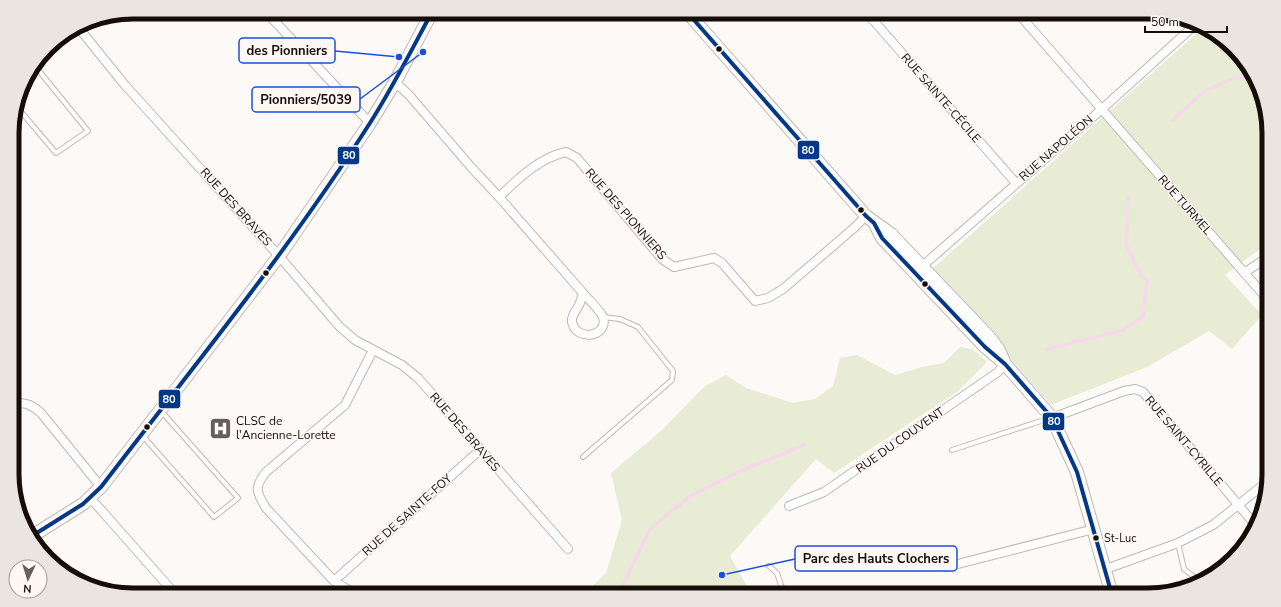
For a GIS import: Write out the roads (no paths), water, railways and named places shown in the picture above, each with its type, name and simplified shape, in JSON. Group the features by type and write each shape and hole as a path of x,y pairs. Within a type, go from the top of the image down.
{"street":[{"path":"273,19 370,123"},
{"path":"36,533 90,498 101,487 279,256 370,123 395,82 427,19"},
{"path":"693,19 870,219 890,234 918,269 991,339 999,350 1005,364 1052,418 1077,472 1110,588"},
{"name":"RUE SAINTE-CÉCILE","path":"872,19 1016,183"},
{"name":"RUE TURMEL","path":"1023,19 1262,294"},
{"name":"RUE NAPOLÉON","path":"918,269 1102,109 1190,27"},
{"name":"RUE DES BRAVES","path":"82,31 124,84 279,256 339,326 355,340 402,365 418,378 568,549"},
{"path":"395,82 499,197 583,293 602,316 604,325 596,333 586,336 577,331 574,327 572,317 579,305 583,293"},
{"name":"RUE DES PIONNIERS","path":"499,197 519,177 552,155 566,152 577,158 662,259 674,267 714,258 722,263 755,301 768,298 783,289 854,228 870,219"},
{"path":"1244,273 1262,261"},
{"path":"346,588 334,581 266,508 259,498 256,488 260,479 266,472 345,405 373,350"},
{"name":"RUE DU COUVENT","path":"789,506 824,492 998,372 1005,364"},
{"name":"RUE SAINT-CYRILLE","path":"1052,418 1124,391 1135,389 1143,392 1252,521"},
{"path":"19,404 23,403 32,406 41,413 101,487"},
{"name":"RUE DE SAINTE-FOY","path":"334,581 480,450"},
{"path":"1106,569 1178,543 1213,525 1261,487"},
{"path":"90,498 170,588"},
{"path":"946,567 1094,529"}],"lane":[{"path":"21,112 56,153 88,131 38,70"},
{"path":"584,457 672,380 673,371 638,327 620,319 602,316"},
{"path":"142,435 214,517 238,498 161,411"},
{"path":"952,450 1052,418"},
{"path":"1178,543 1184,569 1195,578"},
{"path":"769,566 777,573 782,588"}],"waterway":[{"path":"1173,120 1205,91 1234,78 1248,78"},
{"path":"1047,349 1124,330 1143,316 1147,280 1141,275 1126,245 1129,197"},
{"path":"621,588 650,529 690,496 740,471 804,445"}],"place":[{"name":"Pionniers/5039","path":"423,52"},
{"name":"des Pionniers","path":"399,57"},
{"name":"CLSC de l'Ancienne-Lorette","path":"221,428"},
{"name":"St-Luc","path":"1096,538"},
{"name":"Parc des Hauts Clochers","path":"722,575"}]}
